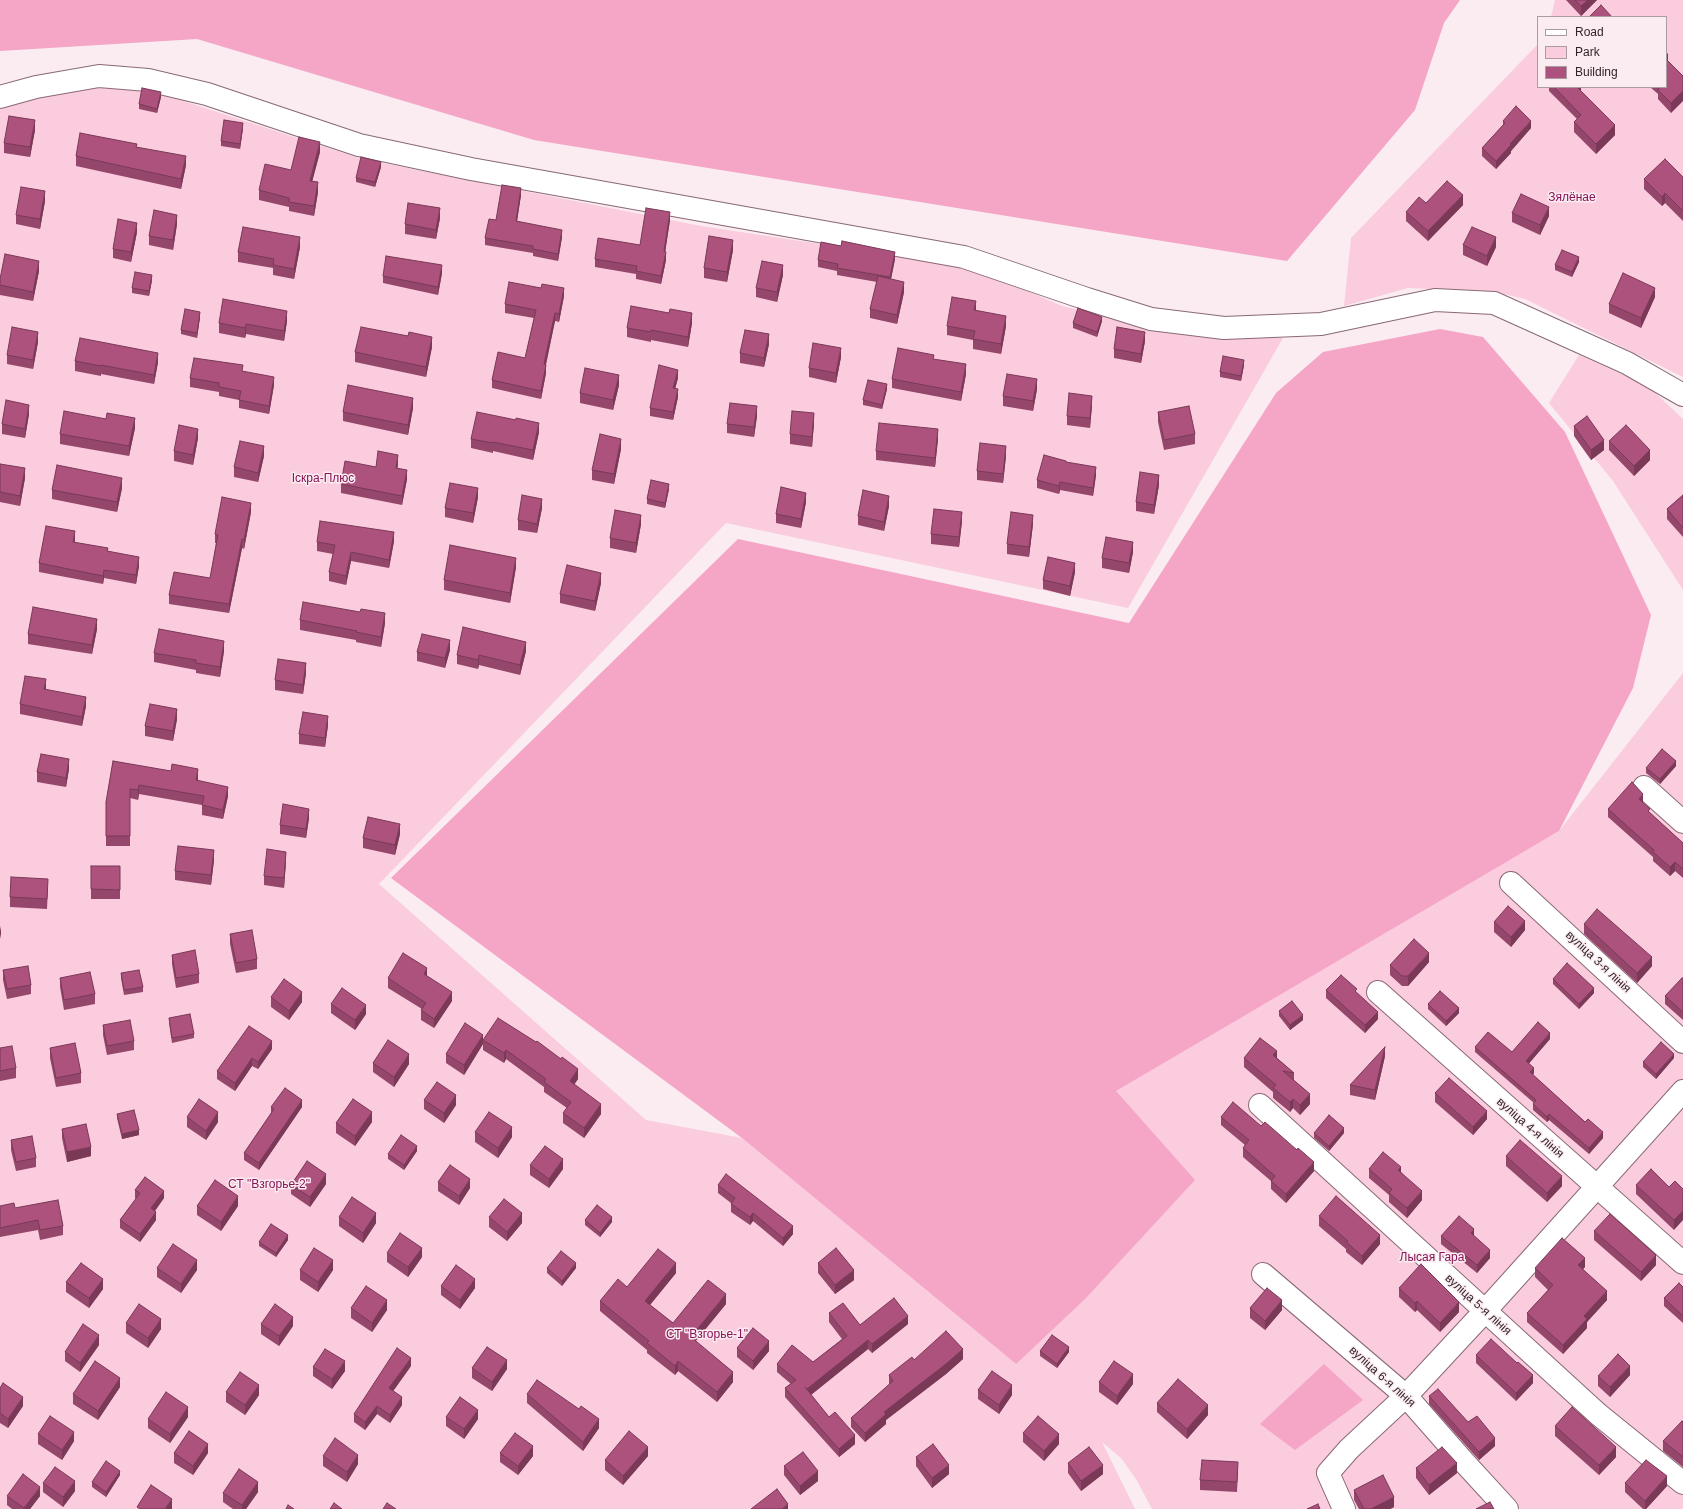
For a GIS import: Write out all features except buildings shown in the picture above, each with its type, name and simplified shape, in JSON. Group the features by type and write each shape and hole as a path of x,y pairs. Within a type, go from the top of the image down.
{"street":[{"path":"0,97 36,87 99,76 148,80 207,94 359,145 471,169 964,258 1087,299 1158,320 1224,328 1321,324 1435,300 1494,303 1627,363 1683,395"},
{"path":"1644,787 1683,822"},
{"name":"вуліца 3-я лінія","path":"1512,883 1683,1042"},
{"name":"вуліца 4-я лінія","path":"1378,992 1683,1263"},
{"path":"1344,1509 1328,1473 1349,1448 1406,1396 1485,1311 1683,1091"},
{"name":"вуліца 5-я лінія","path":"1260,1105 1598,1414 1683,1483"},
{"name":"вуліца 6-я лінія","path":"1263,1274 1406,1396 1507,1509"}],"green space":[{"name":"Зялёнае","path":"1555,0 1683,0 1683,377 1525,299 1495,292 1408,288 1344,306 1351,238 1537,45 1537,88 1667,88 1667,16 1551,16"},
{"path":"91,85 122,85 171,97 362,159 701,226 932,261 991,275 1062,306 1181,334 1283,338 1128,608 726,523 379,884 646,1120 742,1138 1016,1364 1116,1091 1356,948 1559,831 1683,673 1683,1509 1152,1509 1136,1479 1121,1458 1102,1442 1135,1509 0,1509 0,108"},
{"path":"1579,355 1648,386 1683,419 1683,590 1613,481 1549,403"}],"shaded area":[{"path":"0,0 1460,0 1444,23 1415,110 1287,261 534,140 197,39 0,51"},
{"path":"1440,329 1483,337 1565,432 1651,615 1633,688 1559,831 1116,1091 1195,1180 1085,1299 1016,1364 742,1138 391,878 738,539 1129,623 1276,393 1323,352"},
{"path":"1324,1364 1363,1400 1295,1450 1260,1424"}],"park label":[{"name":"Іскра-Плюс","path":"323,479"},
{"name":"СТ \"Взгорье-2\"","path":"269,1185"},
{"name":"Лысая Гара","path":"1432,1258"},
{"name":"СТ \"Взгорье-1\"","path":"707,1335"}]}
